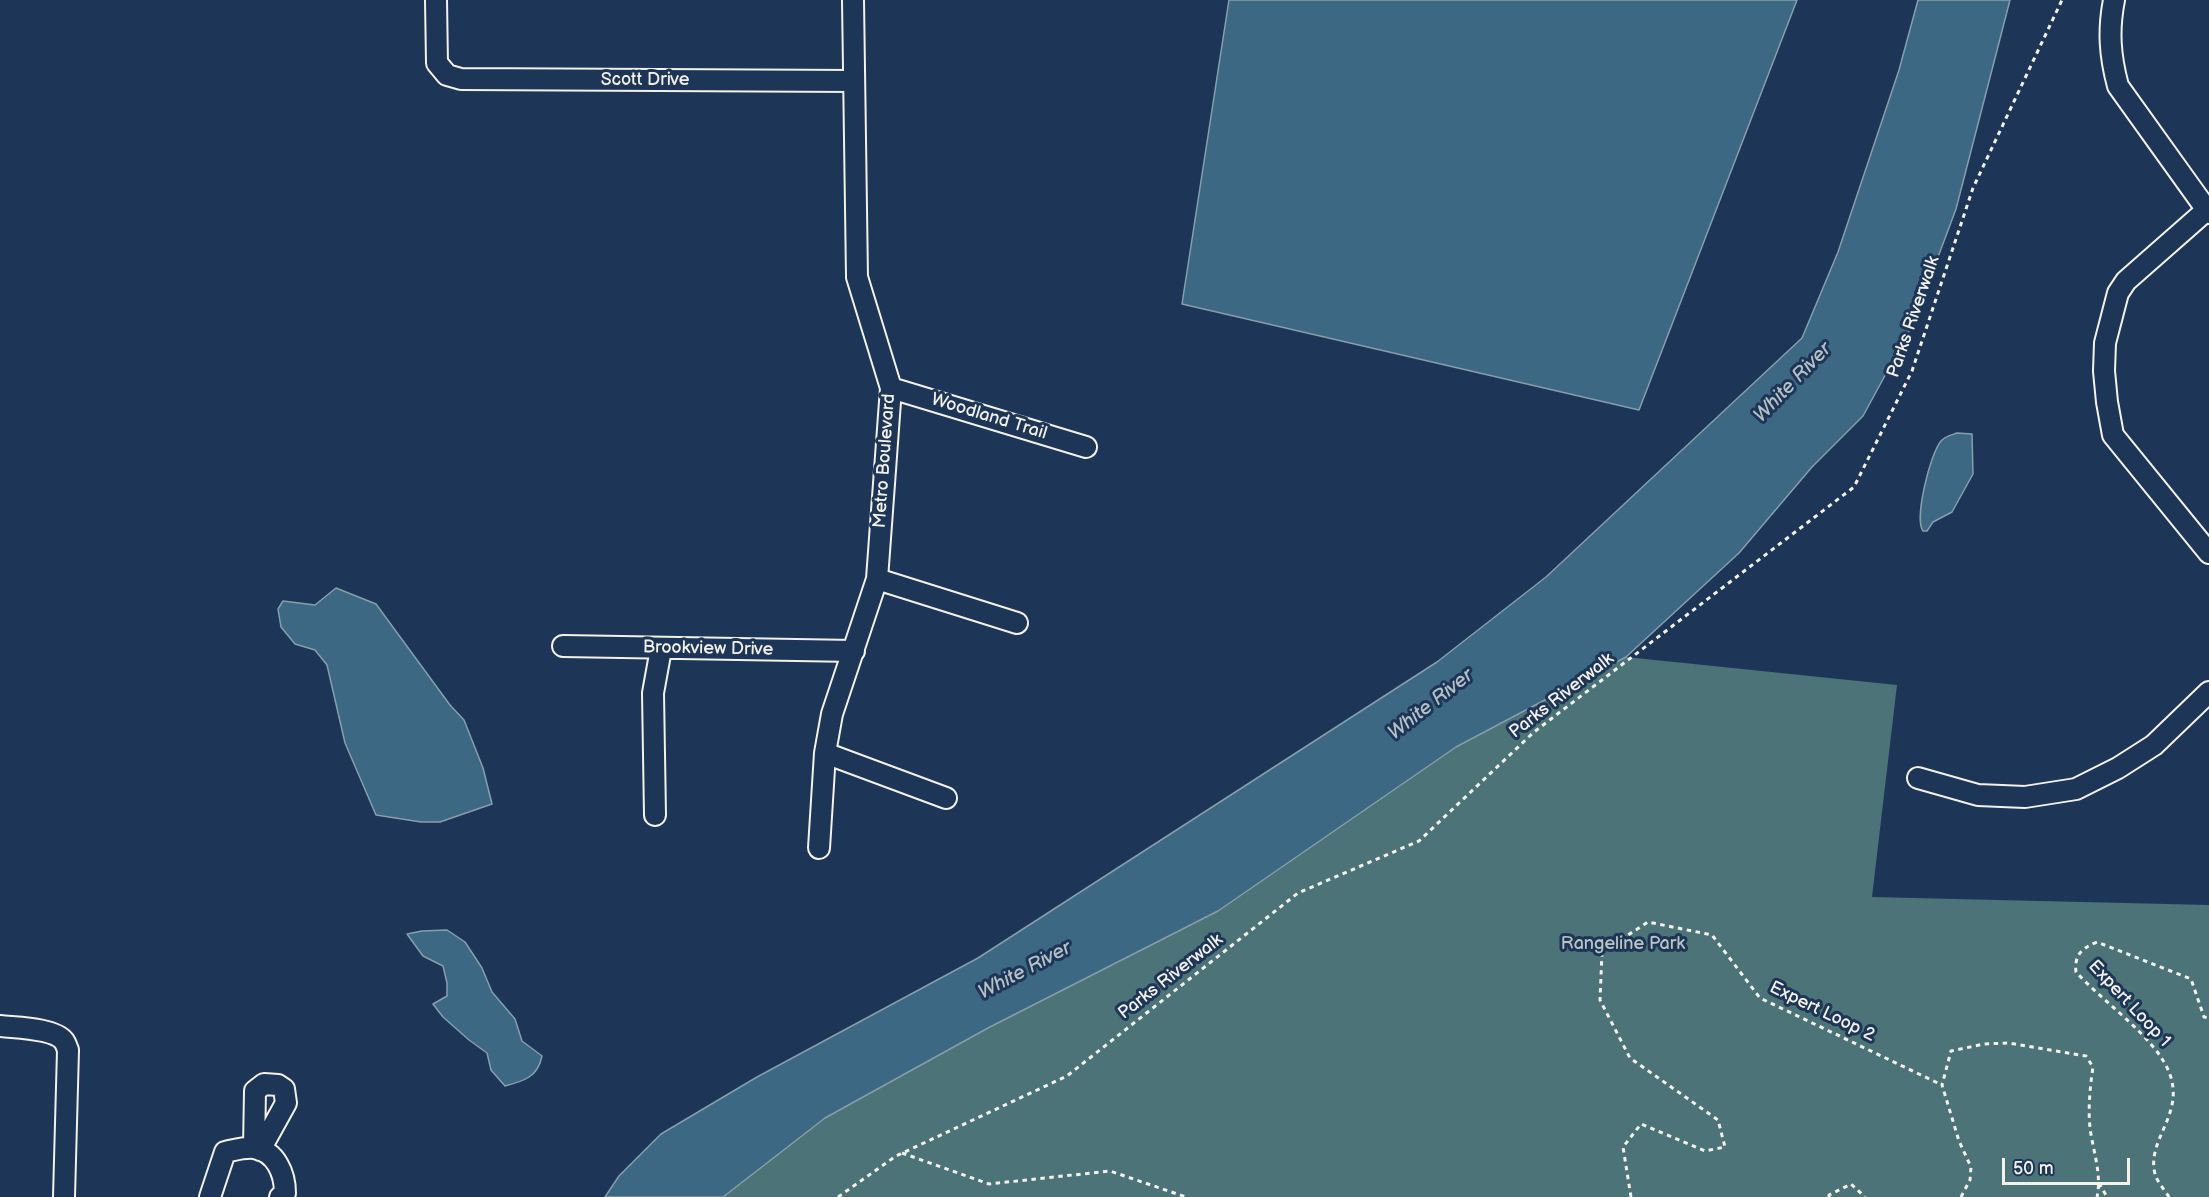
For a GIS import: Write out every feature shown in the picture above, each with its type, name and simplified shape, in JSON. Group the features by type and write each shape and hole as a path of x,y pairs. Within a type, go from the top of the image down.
{"street":[{"name":"Scott Drive","path":"436,0 436,58 439,67 447,75 461,79 854,81"},
{"name":"Metro Boulevard","path":"819,848 825,753 832,714 877,579 891,387 857,277 853,0"},
{"path":"2114,0 2109,36 2111,61 2118,86 2208,210 2126,280 2118,293 2112,309 2104,358 2107,402 2113,435 2209,553"},
{"name":"Woodland Trail","path":"891,387 1086,447"},
{"path":"877,579 1017,623"},
{"name":"Brookview Drive","path":"563,646 854,651"},
{"path":"655,815 654,693 661,649"},
{"path":"1918,778 1978,795 2025,797 2076,789 2118,768 2154,745 2209,692"},
{"path":"825,753 946,798"},
{"path":"0,1026 39,1030 64,1041 68,1050 64,1197"},
{"path":"210,1197 225,1152 257,1149 277,1162 285,1179 285,1192 280,1197"}],"path":[{"name":"Parks Riverwalk","path":"838,1197 902,1153 1067,1076 1298,893 1419,841 1534,732 1854,487 1912,371 1973,188 2062,0"},
{"name":"Expert Loop 2","path":"1631,1197 1623,1147 1641,1124 1705,1151 1725,1147 1718,1120 1630,1058 1600,1000 1602,952 1648,922 1712,935 1760,998 1942,1085"},
{"name":"Expert Loop 1","path":"2169,1197 2155,1174 2157,1145 2172,1111 2174,1092 2169,1073 2150,1043 2076,972 2077,955 2085,946 2097,942 2190,979 2204,1017 2209,1017"},
{"path":"1961,1197 1970,1180 1971,1167 1959,1141 1942,1085 1951,1052 1984,1044 2008,1043 2086,1056 2093,1067 2090,1087 2090,1125 2099,1182 2097,1197"},
{"path":"902,1153 988,1184 1110,1171 1186,1197"},
{"path":"2099,1182 2107,1197"},
{"path":"1829,1197 1851,1184 1865,1197"}],"green space":[{"name":"Rangeline Park","path":"1626,657 1897,685 1872,897 2209,905 2209,1197 723,1197 825,1118 988,1028 1218,911 1456,747"}],"water":[{"path":"1229,0 1797,0 1639,410 1182,304"},
{"name":"White River","path":"1918,0 2010,0 1956,209 1913,324 1863,416 1812,467 1739,553 1626,657 1456,747 1218,911 988,1028 825,1118 723,1197 605,1197 619,1176 661,1134 757,1077 978,958 1437,662 1546,577 1802,338 1838,252 1899,70"},
{"path":"1957,433 1972,434 1973,474 1952,512 1933,522 1927,531 1923,531 1920,514 1924,486 1932,459 1941,441"},
{"path":"336,588 376,604 450,705 464,720 483,768 492,804 440,822 421,822 376,815 345,743 327,665 315,650 295,644 281,627 278,609 283,601 315,605"},
{"path":"447,930 465,942 482,968 492,992 515,1019 522,1041 542,1056 534,1073 524,1080 505,1086 491,1070 487,1053 443,1017 433,1004 447,996 443,966 423,956 407,934"}]}
